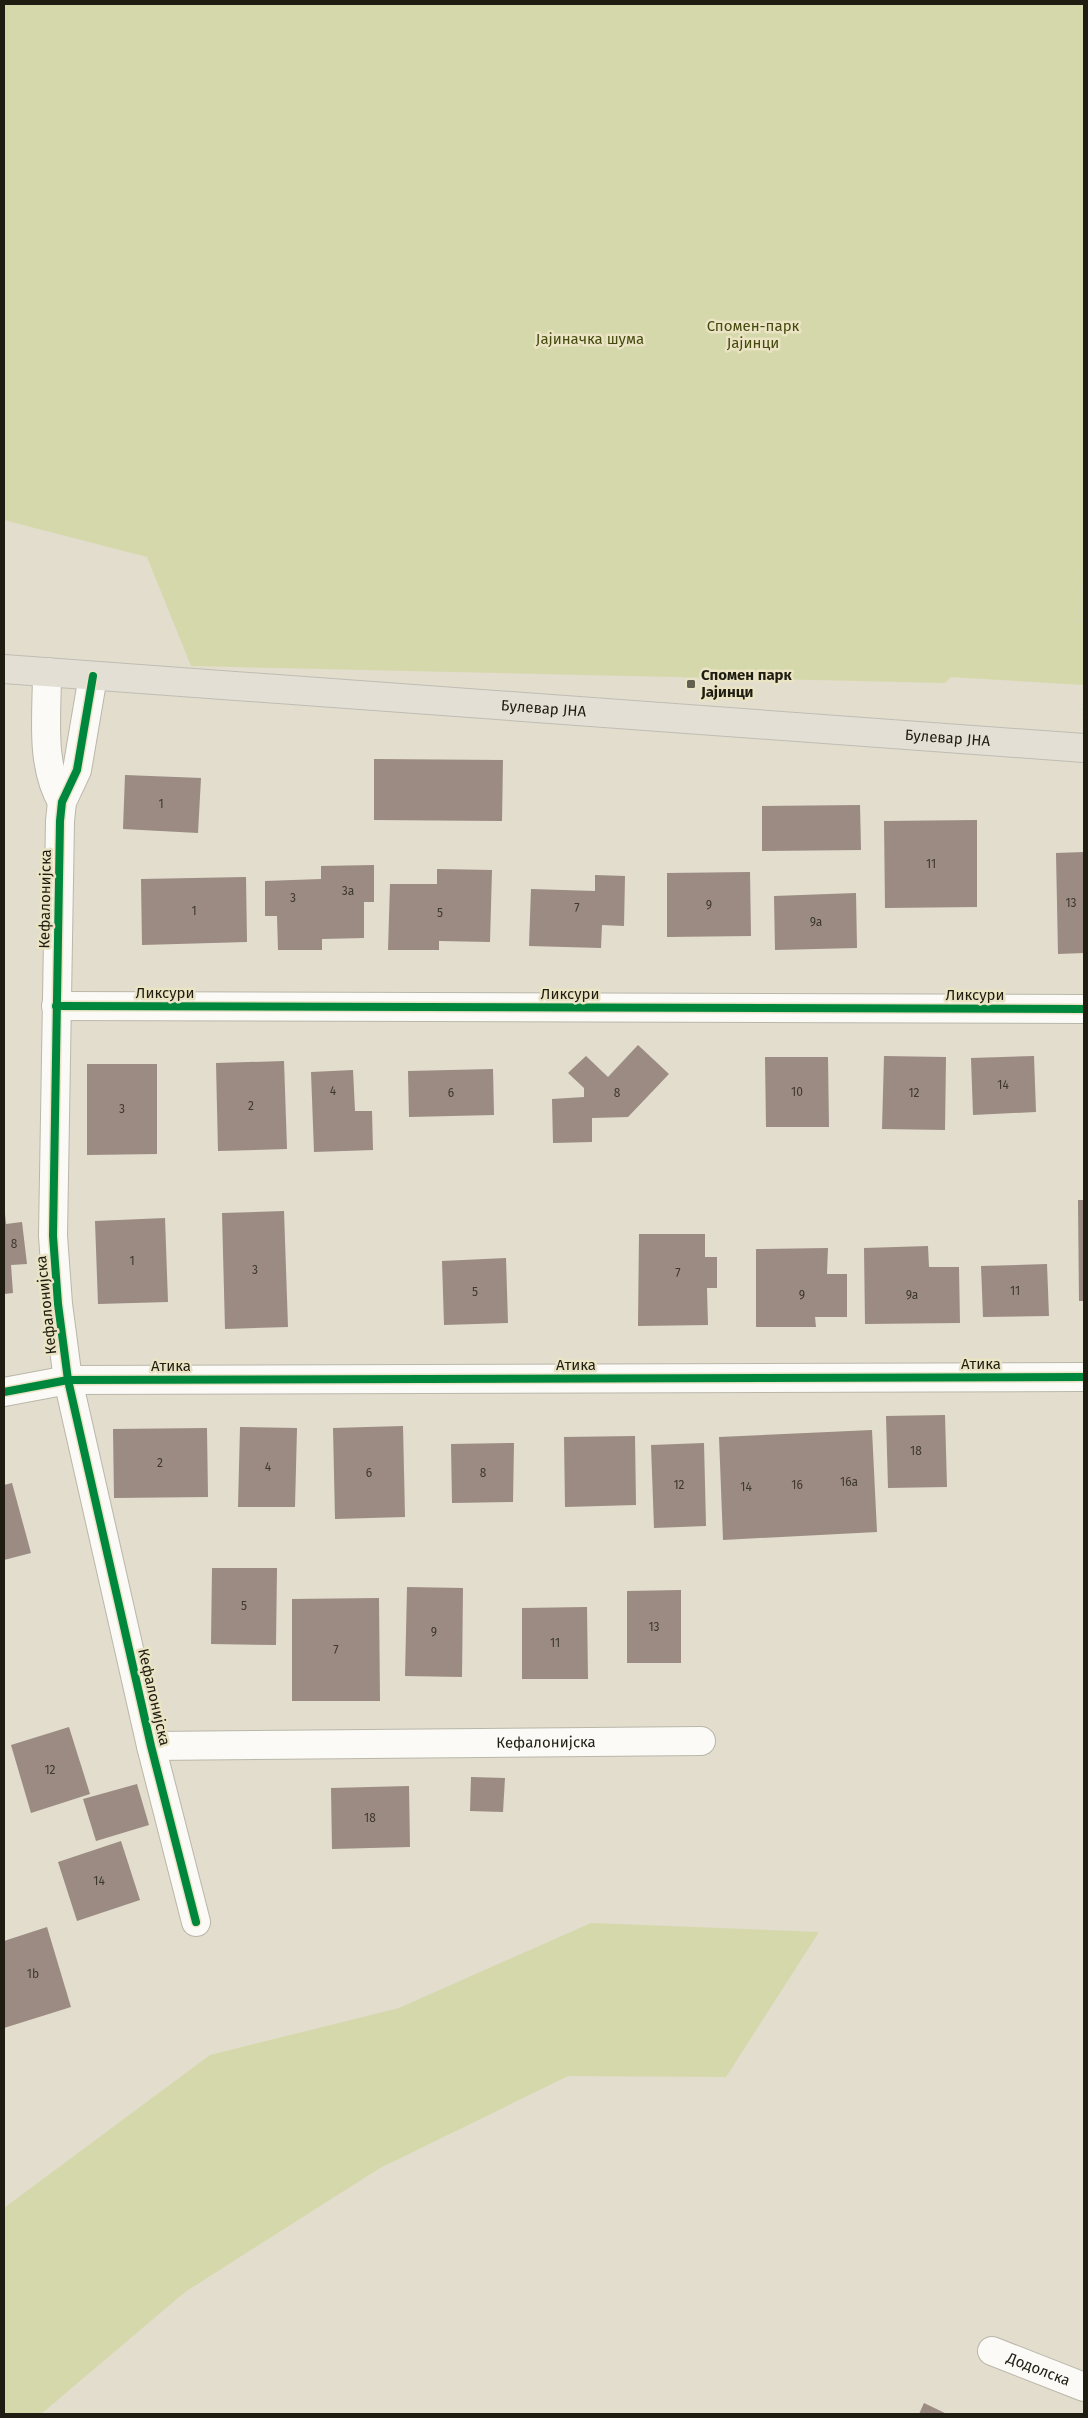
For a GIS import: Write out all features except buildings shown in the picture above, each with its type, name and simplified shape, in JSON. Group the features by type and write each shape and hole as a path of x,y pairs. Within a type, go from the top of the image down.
{"main road":[{"name":"Булевар ЈНА","path":"4,669 724,720 1084,748"}],"street":[{"path":"47,672 48,768 53,786 62,802"},
{"name":"Кефалонијска","path":"93,676 77,770 62,802 60,821 53,1236 58,1304 68,1380 151,1746 196,1922"},
{"name":"Ликсури","path":"56,1006 1084,1009"},
{"name":"Атика","path":"4,1392 68,1380 1084,1377"},
{"name":"Кефалонијска","path":"151,1746 701,1741"},
{"name":"Додолска","path":"992,2352 1084,2387"}],"path":[{"path":"1084,570 1078,621 1084,622"}],"green space":[{"name":"Јајиначка шума","path":"4,4 1084,4 1084,685 951,677 945,683 191,666 147,557 4,520"},
{"path":"591,1923 819,1932 726,2077 568,2076 380,2168 185,2292 41,2414 4,2414 4,2208 210,2055 399,2008"}],"cycle path":[{"path":"93,676 77,770 62,802 60,821 53,1236 58,1304 68,1380 151,1746 196,1922"},
{"path":"56,1006 1084,1009"},
{"path":"4,1392 68,1380 1084,1377"}],"place":[{"name":"Спомен парк Јајинци","path":"691,684"}],"park label":[{"name":"Спомен-парк Јајинци","path":"753,334"}]}
